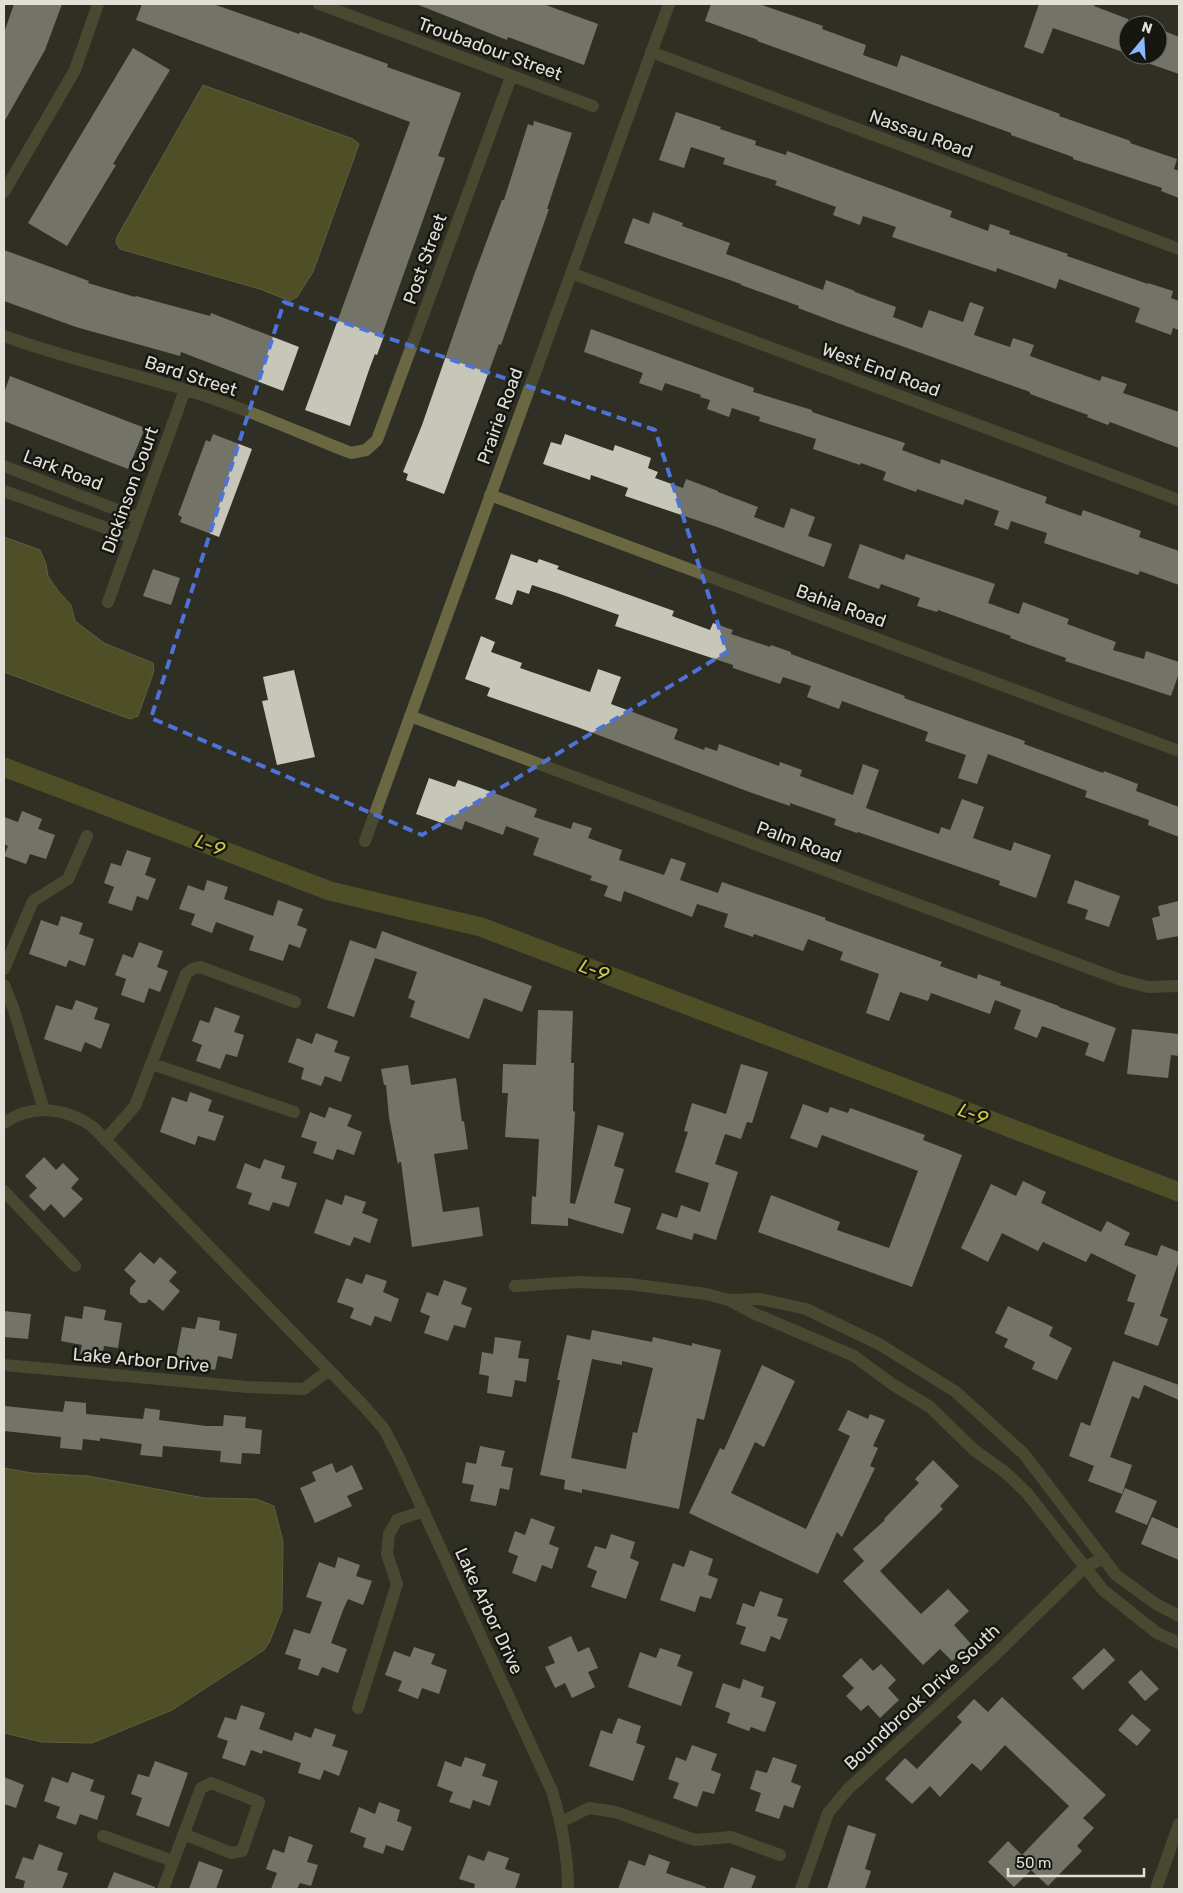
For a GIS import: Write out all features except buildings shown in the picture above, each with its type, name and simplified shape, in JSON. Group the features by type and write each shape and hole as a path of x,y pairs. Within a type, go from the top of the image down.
{"street":[{"path":"4,192 75,70 98,4"},
{"name":"Troubadour Street","path":"319,4 593,106"},
{"name":"Prairie Road","path":"365,841 669,4"},
{"name":"Nassau Road","path":"651,52 1179,249"},
{"name":"Post Street","path":"366,450 377,440 512,77"},
{"name":"West End Road","path":"571,273 1179,500"},
{"name":"Bard Street","path":"4,336 44,350 185,390 253,414 351,453 366,450"},
{"name":"Dickinson Court","path":"108,602 185,390"},
{"name":"Lark Road","path":"4,466 138,518"},
{"path":"4,491 131,538"},
{"name":"Bahia Road","path":"490,495 1179,751"},
{"name":"Palm Road","path":"410,716 1121,980 1148,987 1179,986"},
{"path":"4,969 33,901 68,879 87,836"},
{"path":"105,1140 135,1106 186,974 192,969 200,967 296,1002"},
{"path":"4,985 14,1010 44,1110"},
{"path":"152,1064 294,1112"},
{"name":"Lake Arbor Drive","path":"4,1122 18,1115 44,1110 57,1111 82,1120 93,1127 384,1429 424,1511 552,1791 561,1822 567,1854 568,1889"},
{"path":"4,1191 75,1266"},
{"path":"515,1286 578,1282 631,1284 680,1289 730,1300 760,1299 806,1309 879,1344 956,1392 1024,1454 1116,1575 1156,1604 1179,1616"},
{"path":"730,1300 753,1313 854,1356 892,1384 930,1407 974,1450 1005,1472 1027,1493 1103,1590 1157,1633 1179,1644"},
{"name":"Lake Arbor Drive","path":"4,1364 248,1387 304,1389 329,1370"},
{"path":"358,1708 397,1584 387,1554 389,1534 397,1520 424,1511"},
{"name":"Boundbrook Drive South","path":"801,1889 828,1813 848,1789 995,1655 1086,1567 1104,1558"},
{"path":"163,1889 201,1788 210,1783 259,1802 242,1851 231,1854 184,1834"},
{"path":"561,1822 589,1808 615,1812 695,1840 731,1837 780,1855"},
{"path":"1156,1889 1179,1824"},
{"path":"103,1836 173,1861"}],"highlighted area":[{"path":"284,302 655,430 727,652 422,835 151,718"}],"shaded area":[{"path":"203,85 353,139 359,144 313,272 297,297 290,301 260,289 120,249 116,243 117,237"},
{"path":"4,537 40,550 46,564 48,576 71,605 75,621 104,643 153,663 154,671 138,716 130,719 4,672"},
{"path":"4,1468 32,1473 88,1476 204,1498 256,1499 274,1506 283,1542 282,1610 269,1643 264,1650 172,1710 92,1743 42,1742 4,1733"}],"waterway":[{"name":"L-9","path":"4,767 330,891 481,927 1179,1192"}]}
